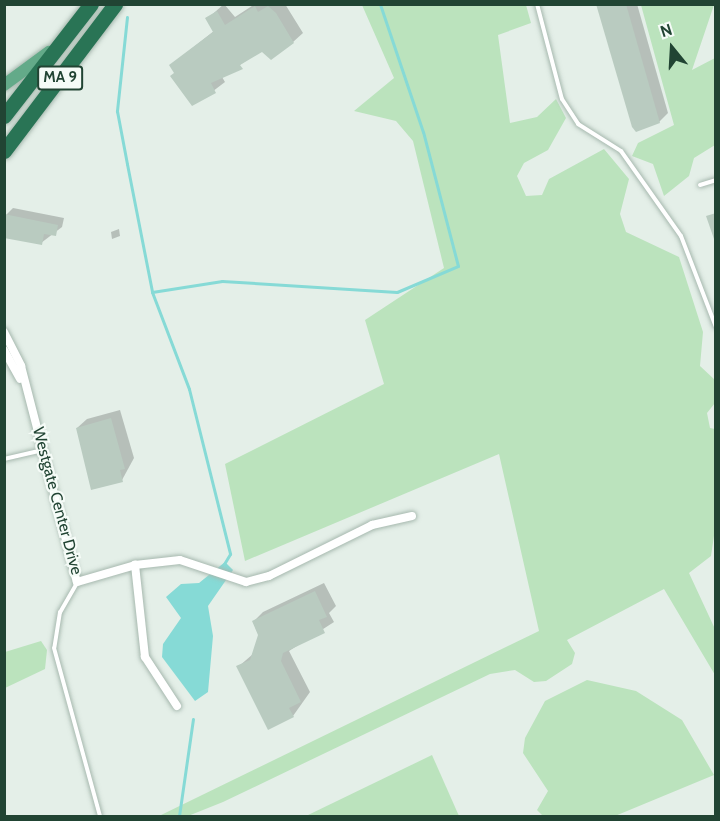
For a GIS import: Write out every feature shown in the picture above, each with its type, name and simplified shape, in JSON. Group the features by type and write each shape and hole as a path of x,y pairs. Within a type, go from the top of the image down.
{"highway":[{"name":"MA 9","path":"4,116 56,45 91,4"},
{"name":"MA 9","path":"4,151 115,4"}],"main road":[{"path":"4,85 56,45"}],"street":[{"name":"Westgate Center Drive","path":"4,332 29,399 77,582 135,565 170,559 232,580 269,576 372,525 412,516"},
{"name":"Westgate Center Drive","path":"4,350 29,399"},
{"path":"135,565 145,657 177,706"}],"lane":[{"path":"537,4 562,99 578,124 621,151 640,185 681,236 696,266 716,327"},
{"path":"700,185 716,180"},
{"path":"4,459 43,450"},
{"path":"77,582 60,612 54,648 99,816"}],"green space":[{"path":"362,5 526,5 531,23 498,35 510,123 537,117 556,99 566,118 548,150 524,163 517,176 526,196 542,195 549,179 604,149 629,179 620,214 626,232 679,257 703,332 700,366 715,380 715,403 707,413 710,428 715,429 715,529 711,556 689,573 715,629 715,675 664,589 567,640 575,653 572,664 546,681 534,682 515,670 490,674 223,802 188,816 159,816 539,631 499,454 245,561 225,464 384,384 365,320 444,268 413,141 396,121 354,111 394,78"},
{"path":"641,5 714,5 692,70 715,58 715,145 694,158 689,176 664,196 653,164 632,156 638,143 674,125"},
{"path":"41,641 47,650 45,669 5,688 5,652"},
{"path":"587,680 636,691 682,720 714,775 615,816 543,816 537,810 548,791 523,753 525,738 545,701"},
{"path":"432,755 459,816 306,816"}],"water":[{"path":"225,562 233,570 208,606 213,636 208,692 195,701 162,657 163,644 181,618 166,597 181,584 199,583"}],"building":[{"path":"596,4 626,4 660,123 636,132 632,127"},
{"path":"255,6 258,12 268,6 276,13 294,43 271,60 262,52 240,65 243,69 211,83 216,93 192,106 170,76 174,73 169,65 213,32 205,18 217,11 225,25"},
{"path":"716,213 716,239 714,239 706,216"},
{"path":"4,214 58,225 56,236 44,234 42,245 4,238"},
{"path":"111,418 125,469 120,470 123,482 91,490 76,428"},
{"path":"315,591 327,617 319,620 325,633 283,653 281,661 301,702 289,708 294,717 268,730 236,666 250,660 258,635 252,621"}],"waterway":[{"path":"152,292 222,281 397,292 458,266 423,132 380,4"},
{"path":"127,17 117,111 152,292 189,389 230,554 224,564"},
{"path":"179,816 193,719"}]}
